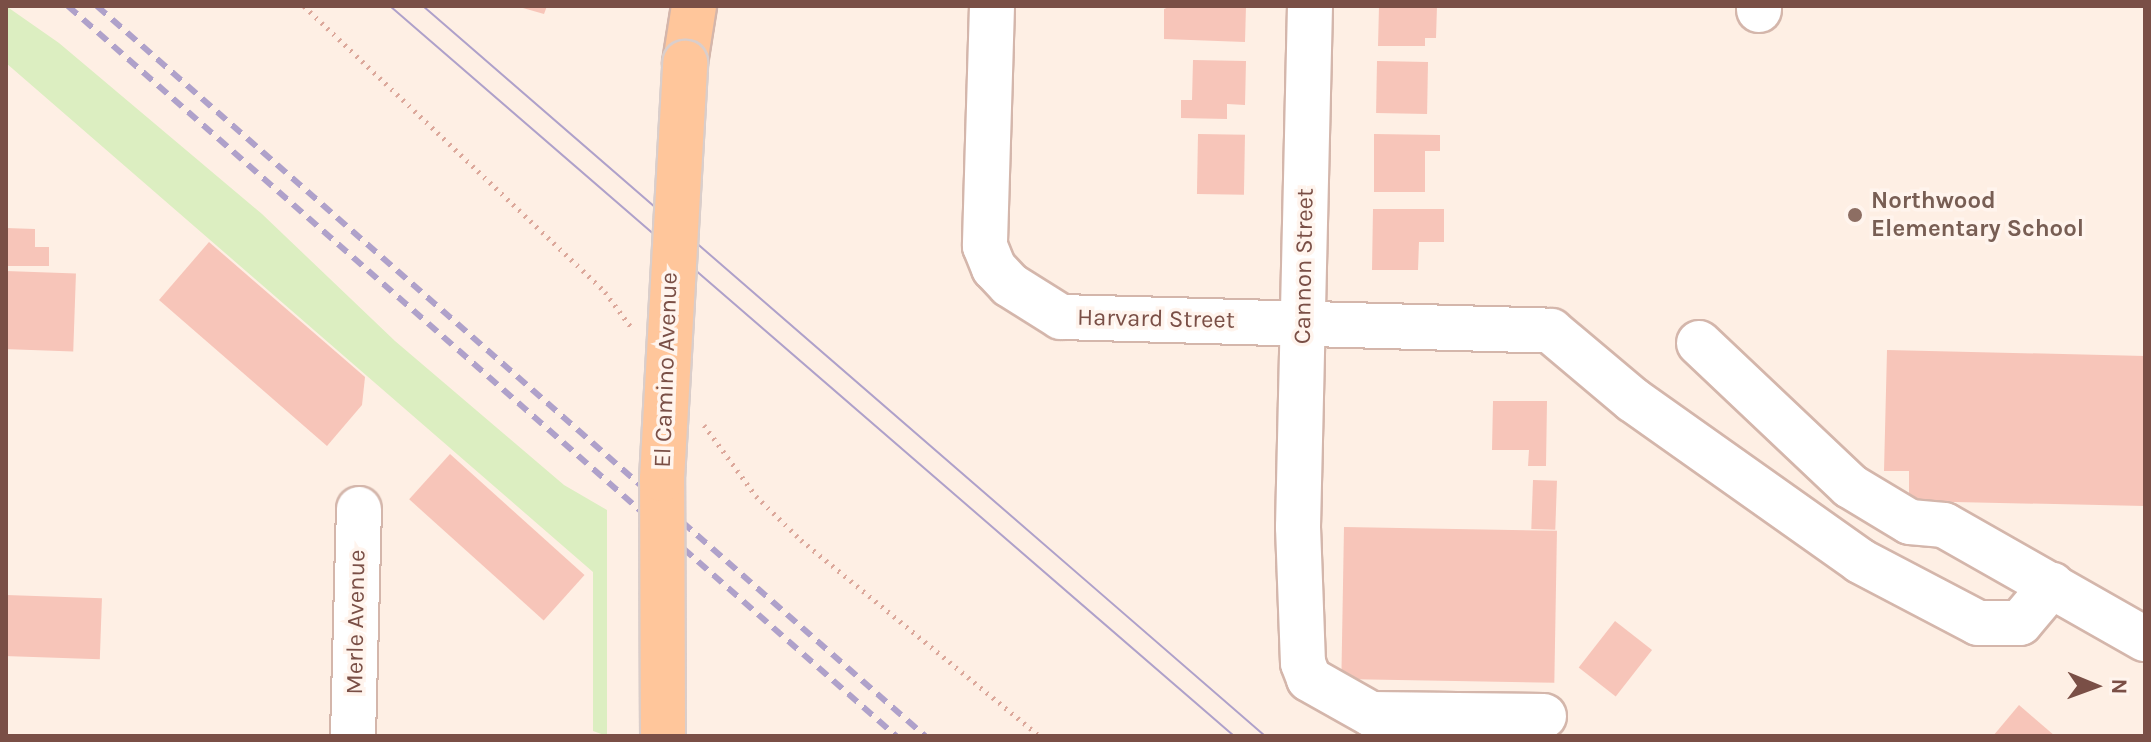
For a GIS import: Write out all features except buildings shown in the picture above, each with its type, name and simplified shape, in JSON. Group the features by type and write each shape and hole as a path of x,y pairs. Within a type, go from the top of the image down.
{"main road":[{"name":"El Camino Avenue","path":"663,736 662,465 685,63 694,6"}],"street":[{"name":"Harvard Street","path":"992,6 985,246 994,268 1061,317 1551,331 1633,400 1860,561 1978,623 2020,623 2052,585"},
{"name":"Cannon Street","path":"1310,6 1298,527 1303,663 1309,679 1371,714 1544,716"},
{"path":"1699,343 1850,486 1910,522 1944,525 2145,639"},
{"name":"Merle Avenue","path":"353,736 359,509"}],"green space":[{"path":"6,6 59,43 262,214 395,341 564,485 607,510 607,736 593,731 593,572 6,63"}],"tram line":[{"path":"390,6 1234,736"},
{"path":"423,6 1265,736"}],"railway":[{"path":"68,6 896,736"},
{"path":"97,6 925,736"}],"place":[{"name":"Northwood Elementary School","path":"1855,215"}]}
